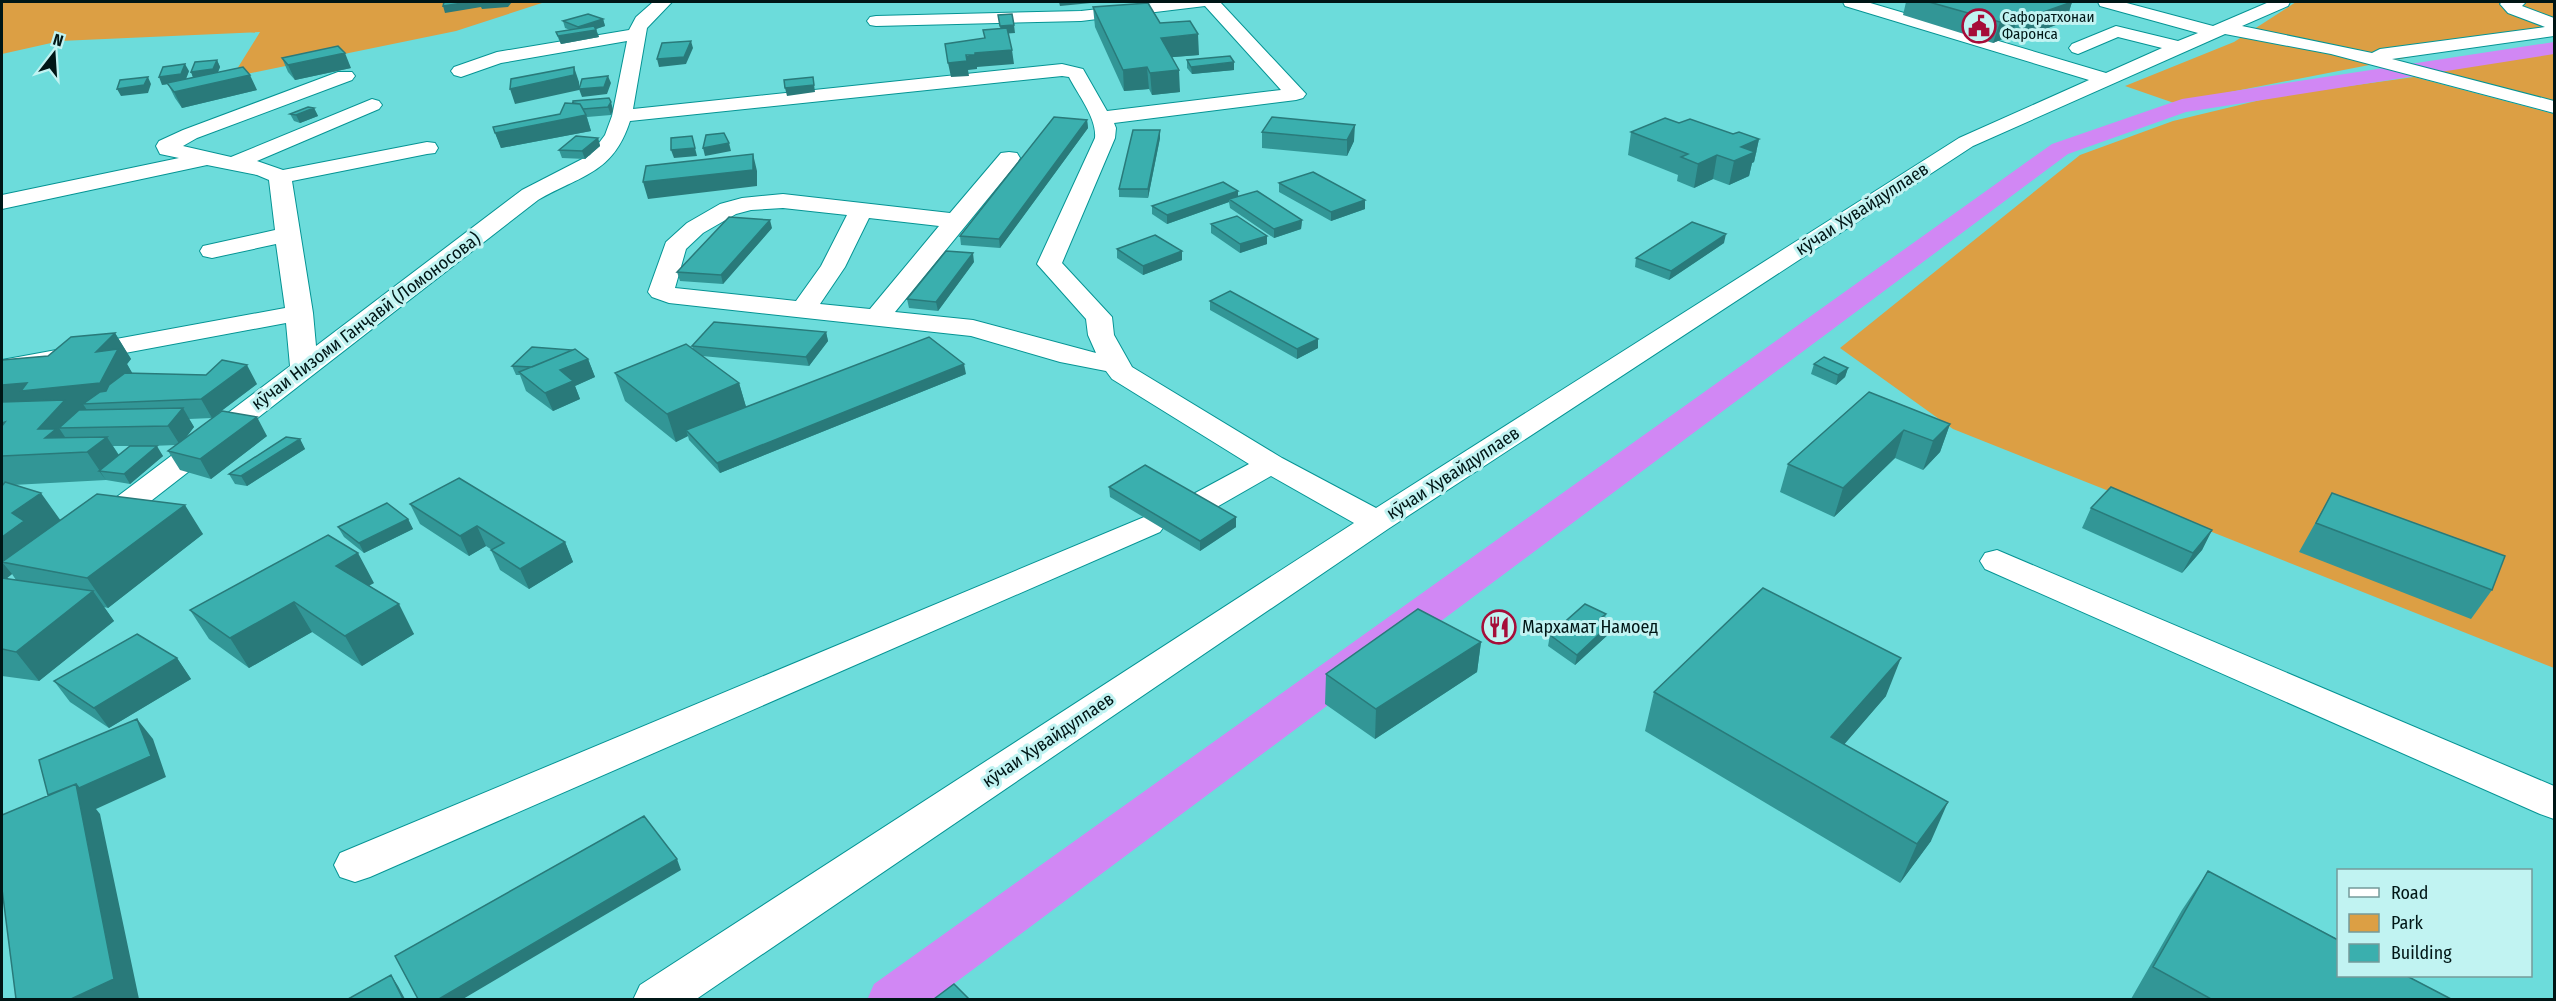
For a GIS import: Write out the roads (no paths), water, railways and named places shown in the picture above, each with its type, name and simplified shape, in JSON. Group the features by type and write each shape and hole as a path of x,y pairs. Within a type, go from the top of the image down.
{"street":[{"name":"кӯчаи Низоми Ганҷавӣ (Ломоносова)","path":"82,539 530,195 596,162 607,152 619,129 636,34 642,21 663,2"},
{"path":"876,21 1081,16 1201,2"},
{"path":"1101,118 1296,94 1211,2"},
{"path":"1851,2 2106,79"},
{"path":"2106,2 2358,55 2554,106"},
{"path":"2130,2 2222,28"},
{"name":"кӯчаи Хувайдуллаев","path":"656,999 1377,522 1966,142 2282,2"},
{"path":"2518,2 2509,4 2514,9 2554,24"},
{"path":"2078,48 2116,31 2179,47"},
{"path":"2358,55 2378,56 2554,31"},
{"path":"461,71 497,58 636,34"},
{"path":"622,116 1062,70 1076,73 1106,128 1106,138 1049,264 1099,317 1101,335 1115,366 1134,382 1271,464 1377,522"},
{"path":"345,76 190,134 167,146 168,149 263,169 280,177 428,148"},
{"path":"233,164 372,105"},
{"path":"878,316 1009,158"},
{"path":"2,202 207,159"},
{"path":"280,177 286,235 300,313 304,367"},
{"path":"956,221 783,201 750,203 728,209 695,228 675,247 661,292 669,295 973,328 1070,356 1115,366"},
{"path":"803,309 833,267 861,210"},
{"path":"213,251 286,235"},
{"path":"2,368 300,313"},
{"path":"1197,505 1271,464"},
{"path":"355,865 1149,525"},
{"path":"1997,561 2554,803"}],"waterway":[{"path":"892,1000 2060,149 2182,106 2554,48"}],"place":[{"name":"Сафоратхонаи Фаронса","path":"1979,26"},
{"name":"Мархамат Намоед","path":"1499,627"}]}
